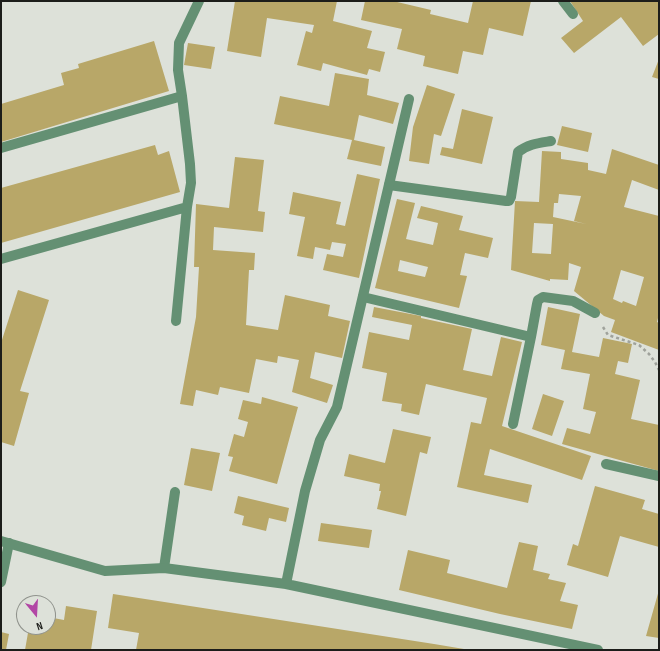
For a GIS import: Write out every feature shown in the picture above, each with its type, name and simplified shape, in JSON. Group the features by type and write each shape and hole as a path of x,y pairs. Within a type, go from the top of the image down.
{"street":[{"path":"176,321 187,207 191,183 178,70 179,43 199,1"},
{"path":"563,1 573,14"},
{"path":"1,148 182,96"},
{"path":"286,584 305,491 320,440 337,407 409,99"},
{"path":"389,185 506,201 511,197 518,152 536,143 551,141"},
{"path":"1,259 187,207"},
{"path":"363,297 531,337"},
{"path":"513,424 538,300 546,297 573,301 595,313"},
{"path":"606,464 659,476"},
{"path":"164,568 175,492"},
{"path":"1,582 5,542 105,571 164,568 286,584 598,650"}],"path":[{"path":"595,313 608,335 639,345 649,354 659,370"}],"building":[{"path":"235,1 337,1 333,21 372,31 367,48 385,52 380,72 369,69 367,75 323,63 321,71 297,65 306,31 312,33 314,25 267,18 261,57 227,51"},
{"path":"365,1 393,1 431,10 430,14 468,23 473,1 531,1 523,36 489,28 483,55 463,51 458,74 423,66 425,56 397,49 402,29 361,20"},
{"path":"570,1 659,1 659,34 643,46 621,17 574,53 561,38 583,21"},
{"path":"154,41 169,91 1,142 1,104 64,85 61,73 79,68 78,64"},
{"path":"188,43 215,47 211,69 184,65"},
{"path":"659,59 659,79 652,77"},
{"path":"335,73 369,79 367,95 399,103 393,124 359,115 354,140 385,147 381,166 347,159 352,140 274,124 280,96 329,106"},
{"path":"427,85 455,94 441,136 434,134 429,164 409,161 413,127"},
{"path":"462,109 493,117 482,164 440,155 442,147 453,149"},
{"path":"562,126 592,133 588,152 557,145"},
{"path":"155,145 158,155 169,151 180,192 1,243 1,188"},
{"path":"612,149 659,165 659,190 632,180 624,207 659,216 659,314 657,322 659,323 659,350 611,332 615,320 604,316 574,291 581,267 569,263 568,280 550,279 550,281 511,270 515,201 539,202 542,151 561,152 561,159 588,163 588,170 606,174","holes":["559,194 581,196 574,221 586,224 553,217 554,203 558,203","534,223 553,224 551,254 532,253","621,270 644,277 636,306 623,301 622,303 613,299"]},
{"path":"235,157 264,160 258,211 265,212 263,232 214,227 213,250 255,253 254,270 249,270 246,325 278,330 285,295 330,305 328,316 350,321 342,358 315,352 310,378 333,385 327,403 292,392 299,360 278,356 277,363 256,359 249,393 220,387 218,395 196,390 193,406 180,404 196,317 199,267 194,267 196,204 229,208"},
{"path":"357,174 380,179 359,278 323,270 327,254 343,257 346,244 332,242 330,250 315,247 313,259 297,256 305,217 289,214 293,192 341,202 336,224 345,226"},
{"path":"397,199 415,203 406,239 433,245 438,223 417,218 421,206 463,216 459,230 493,238 488,258 465,253 460,275 467,276 459,308 375,288","holes":["400,260 428,267 425,277 398,271"]},
{"path":"18,290 49,300 20,391 29,393 14,446 1,442 1,343"},
{"path":"374,307 421,316 421,318 472,329 463,370 492,376 501,337 522,342 502,426 591,456 582,480 490,449 484,475 532,485 528,503 457,487 471,422 481,424 487,398 426,384 419,415 401,411 402,404 382,401 387,373 362,368 369,332 409,340 412,325 372,317"},
{"path":"548,307 580,314 572,352 599,357 603,338 632,344 628,363 618,361 615,374 640,380 631,419 659,425 659,471 562,444 567,428 590,434 596,412 583,409 590,374 561,369 565,350 541,345"},
{"path":"543,394 564,401 552,436 532,429"},
{"path":"262,397 298,407 277,484 229,471 233,457 228,456 234,434 244,437 248,422 238,419 243,400 261,404"},
{"path":"393,429 431,437 427,454 420,452 406,516 377,509 381,491 379,491 380,484 344,476 349,454 385,463"},
{"path":"191,448 220,453 212,491 184,485"},
{"path":"595,486 645,500 642,509 659,514 659,547 620,536 608,577 567,565 573,544 578,546"},
{"path":"238,496 289,508 286,522 269,518 266,531 242,525 244,516 234,513"},
{"path":"321,523 372,530 369,548 318,541"},
{"path":"519,542 538,546 533,570 550,574 548,579 566,583 560,601 578,605 572,629 500,614 399,590 408,550 450,560 447,573 507,588"},
{"path":"659,590 659,638 646,636"},
{"path":"113,594 464,650 136,650 139,633 108,628"},
{"path":"66,606 97,611 91,650 25,650 28,635 56,635 56,618 64,620"},
{"path":"1,632 9,634 6,650 1,650"}]}
